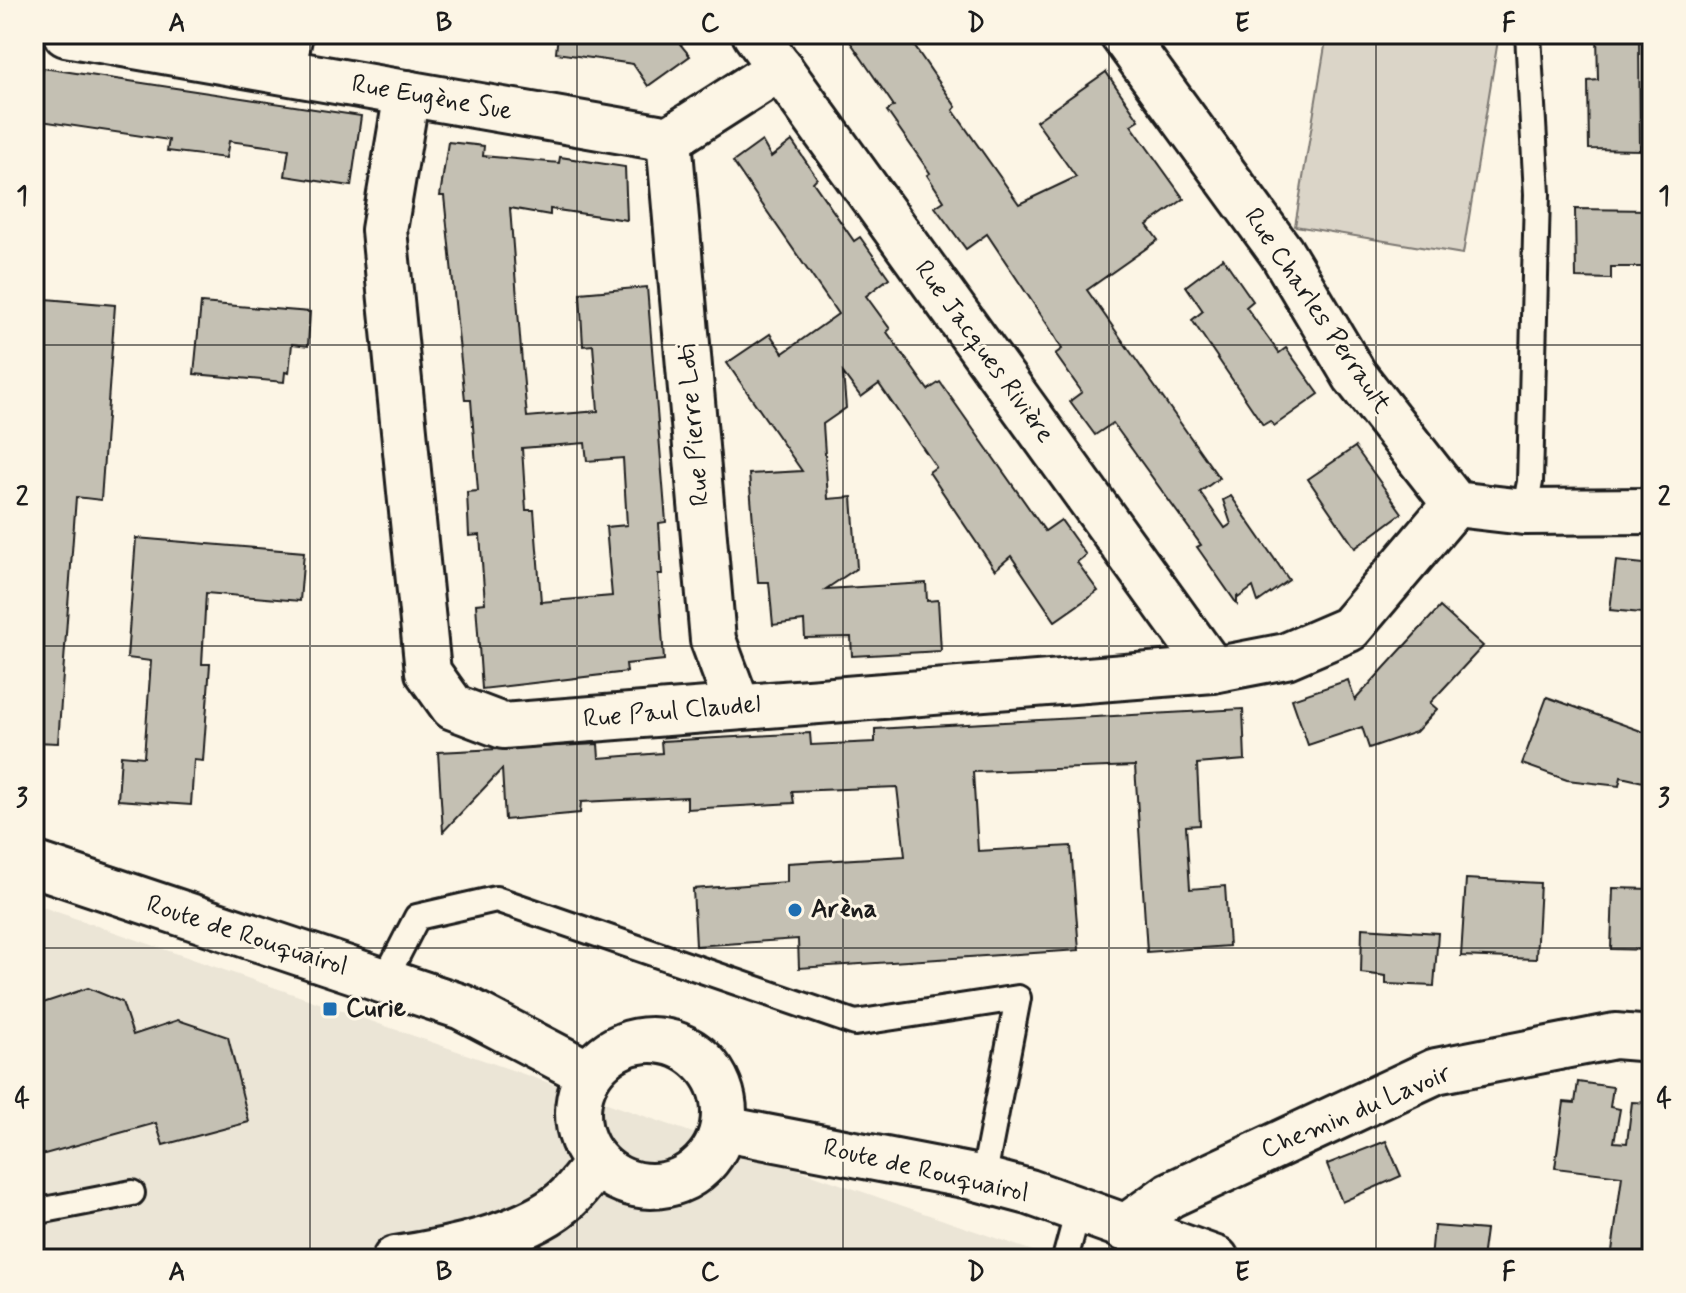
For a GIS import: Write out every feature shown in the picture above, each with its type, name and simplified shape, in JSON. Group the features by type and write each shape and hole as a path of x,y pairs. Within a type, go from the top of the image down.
{"street":[{"name":"Rue Eugène Sue","path":"66,34 286,53 407,93 669,139"},
{"name":"Rue Charles Perrault","path":"1122,34 1281,252 1355,376 1455,504"},
{"path":"669,139 767,51"},
{"name":"Rue Jacques Rivière","path":"767,51 1213,670"},
{"name":"Rue Paul Claudel","path":"407,93 384,230 428,672 453,707 503,726 1213,670 1286,656 1349,629 1455,504"},
{"name":"Rue Pierre Loti","path":"669,139 713,640 738,707"},
{"path":"1455,504 1524,512 1652,511"},
{"name":"Route de Rouquairol","path":"34,864 462,1007 588,1073"},
{"name":"Chemin du Lavoir","path":"1124,1228 1170,1195 1436,1071 1615,1036 1652,1039"},
{"path":"636,1041 666,1041 693,1053 714,1074 724,1101 724,1129 712,1155 694,1173 670,1185 643,1187 618,1179 597,1163 583,1143 577,1119 579,1095 588,1073 609,1052 636,1041"},
{"name":"Route de Rouquairol","path":"724,1129 983,1180 1029,1192 1216,1259"},
{"path":"419,1257 507,1234 568,1199 597,1163"}],"lane":[{"path":"1524,512 1530,482 1537,194 1528,34"},
{"path":"384,981 417,917 496,899 855,1023 1018,998 983,1180"},
{"path":"34,1212 132,1193"},
{"path":"1065,1259 1078,1211"}],"shaded area":[{"path":"1327,34 1499,34 1463,254 1295,226"},
{"path":"34,904 1056,1259 34,1259"}],"building":[{"path":"558,34 672,34 690,56 648,86 633,64 556,53"},
{"path":"845,34 906,34 956,107 953,110 1019,204 1076,177 1036,121 1106,72 1139,120 1131,125 1184,199 1147,225 1158,240 1087,290 1219,478 1200,492 1225,528 1231,524 1223,500 1231,496 1289,580 1258,602 1253,587 1238,598 1237,595 1237,604 1197,547 1201,545 1113,423 1095,435 1070,401 1082,392 1055,354 1062,349 1049,327 987,234 966,249 935,207 944,201 927,175 930,173 887,111 894,106"},
{"path":"1597,34 1639,34 1640,150 1589,149 1588,81 1598,80"},
{"path":"43,68 361,116 351,186 285,176 289,149 229,141 226,158 167,151 169,140 34,120"},
{"path":"762,141 771,157 792,141 817,178 813,182 854,241 860,237 889,278 866,296 928,390 940,382 1045,531 1061,520 1086,555 1077,562 1098,591 1055,621 1011,556 995,570 929,472 936,467 879,384 861,397 843,373 846,408 823,424 828,499 852,497 857,568 826,589 926,583 927,601 938,600 941,651 852,656 851,637 805,638 804,621 773,625 769,582 758,582 749,474 802,471 727,363 770,334 783,353 838,314 733,162"},
{"path":"448,142 484,146 483,156 559,163 560,157 625,167 627,220 550,209 550,215 510,208 522,363 527,417 598,411 593,345 583,346 580,293 647,287 666,522 659,523 662,574 658,574 664,660 626,664 627,672 482,689 476,604 485,603 480,535 469,536 467,492 478,491 471,400 465,400 444,196 440,196","holes":["585,443 587,461 623,458 627,525 606,527 612,596 541,602 534,510 526,510 522,448"]},
{"path":"1575,209 1652,210 1652,267 1611,267 1611,279 1576,278"},
{"path":"1223,258 1253,301 1246,307 1279,353 1286,348 1319,394 1274,426 1270,421 1263,425 1192,320 1203,311 1186,286"},
{"path":"34,298 115,305 101,500 76,497 58,743 34,742"},
{"path":"201,303 310,312 308,346 292,344 289,373 285,372 284,382 194,374"},
{"path":"1355,447 1402,513 1355,548 1308,479"},
{"path":"136,538 304,552 300,601 206,593 202,664 210,664 203,761 194,760 191,805 118,800 121,755 144,757 151,661 127,658"},
{"path":"1616,561 1652,565 1652,614 1610,610"},
{"path":"1440,607 1483,646 1430,703 1437,709 1416,732 1369,748 1362,727 1308,745 1292,699 1348,680 1355,700"},
{"path":"1547,697 1652,735 1652,784 1621,777 1619,786 1567,780 1522,764"},
{"path":"1243,709 1245,760 1197,764 1200,825 1186,826 1190,889 1225,886 1229,946 1147,952 1135,766 973,772 978,851 1071,846 1079,950 799,968 798,939 696,946 693,889 787,882 787,863 905,856 897,787 792,791 794,803 687,809 687,797 581,802 580,813 505,820 502,769 443,832 438,752 598,744 599,758 662,753 661,741 810,733 811,745 875,742 875,729"},
{"path":"1466,879 1540,883 1536,959 1461,956"},
{"path":"1613,888 1652,889 1652,950 1611,949"},
{"path":"1362,928 1438,933 1434,986 1386,984 1386,976 1361,973"},
{"path":"88,988 122,1002 133,1035 178,1020 228,1037 249,1122 163,1145 156,1123 34,1157 34,1006"},
{"path":"1578,1082 1613,1087 1610,1107 1620,1109 1614,1142 1627,1143 1632,1102 1652,1103 1652,1259 1611,1259 1622,1176 1555,1168 1564,1102 1575,1103"},
{"path":"1386,1141 1401,1176 1342,1202 1327,1164"},
{"path":"1434,1226 1486,1230 1482,1259 1431,1259"}],"place":[{"name":"Arèna","path":"795,910"},
{"name":"Curie","path":"330,1009"}]}
